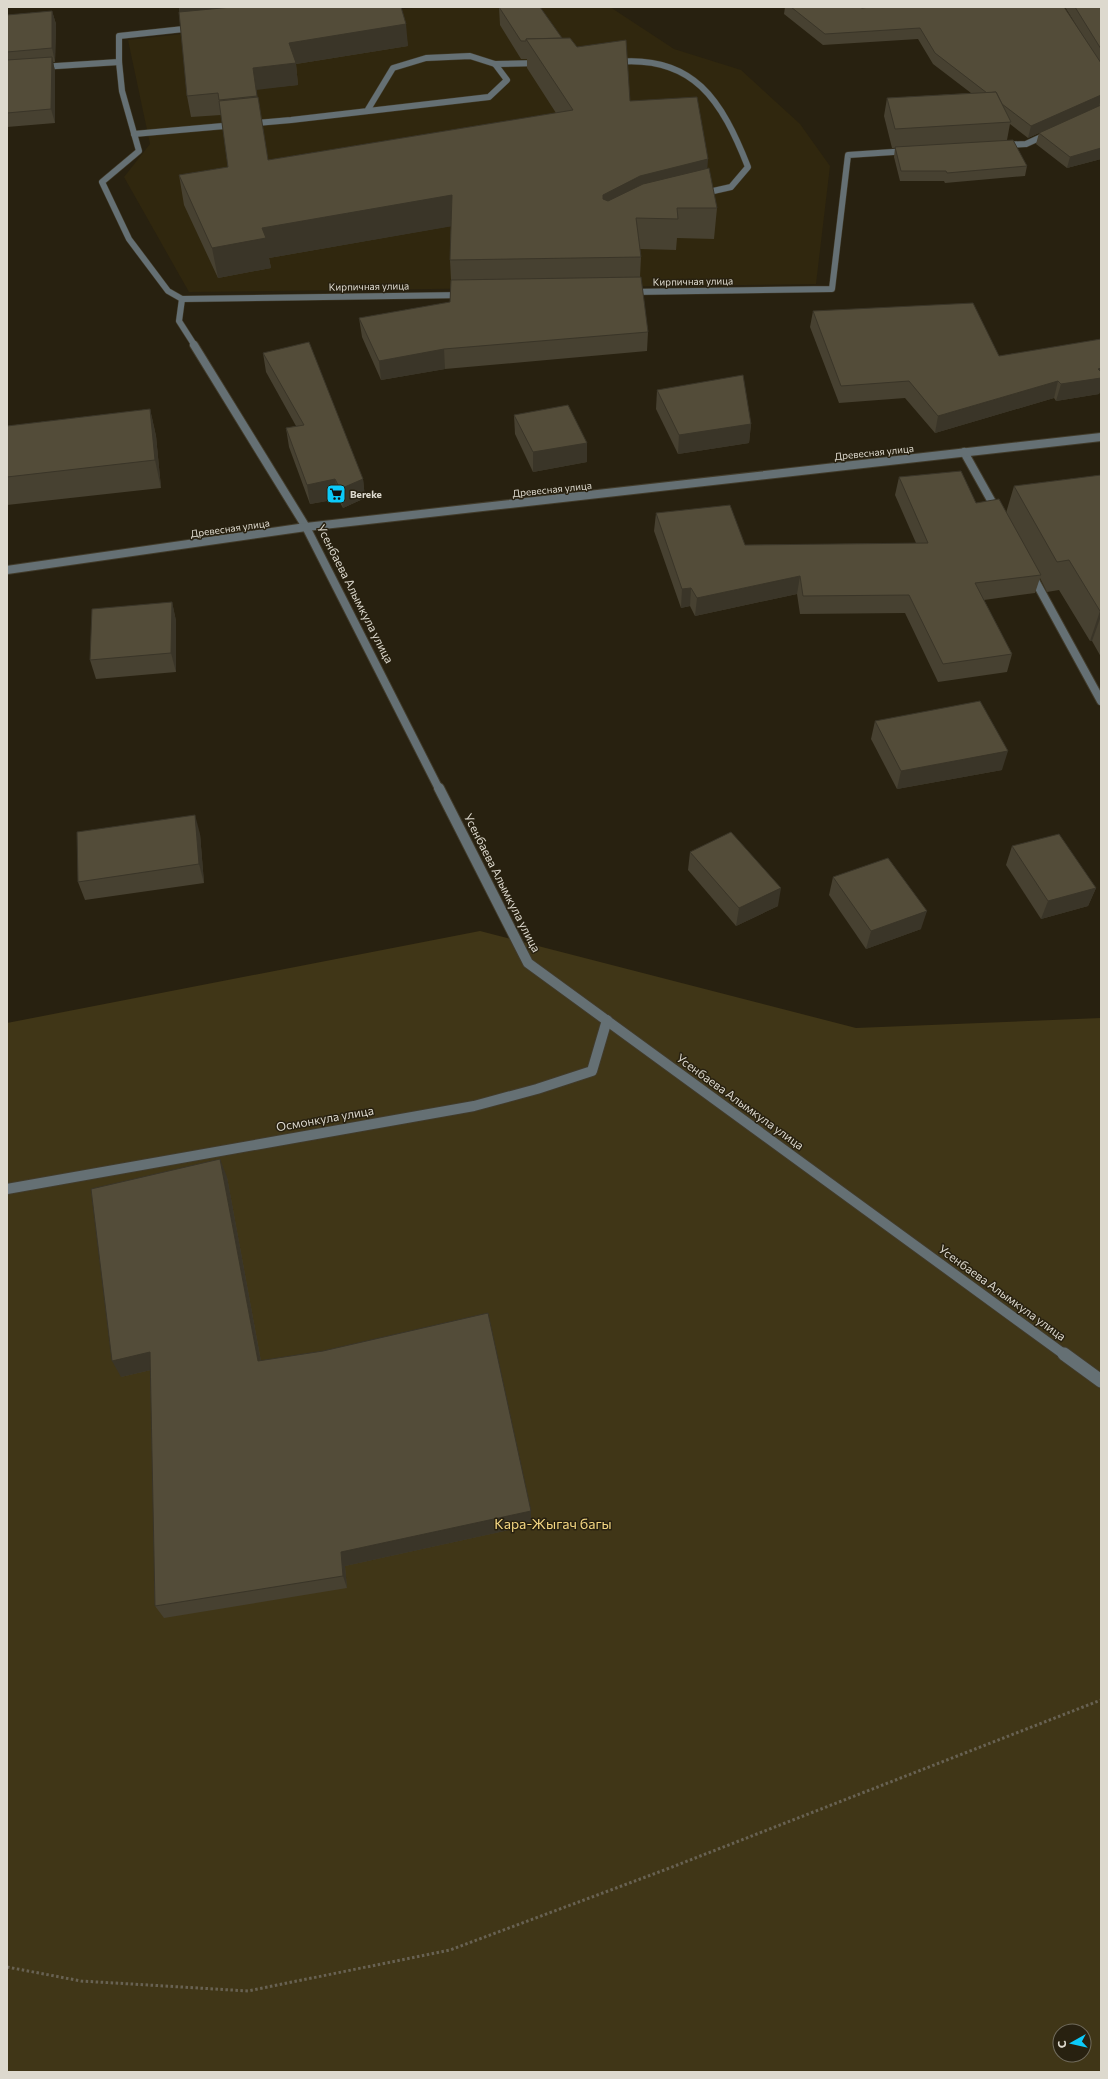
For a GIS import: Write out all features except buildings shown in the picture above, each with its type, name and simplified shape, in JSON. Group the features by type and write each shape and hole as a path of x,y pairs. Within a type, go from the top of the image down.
{"street":[{"path":"182,299 168,291 129,239 102,182 139,151 122,91 119,36 199,27"},
{"path":"366,112 393,68 426,58 470,56 495,64 547,62"},
{"path":"606,62 649,61 665,64 694,78 710,93 740,143 748,167 732,187 696,195"},
{"path":"36,68 120,62"},
{"path":"134,134 366,112 489,97 507,80 495,64"},
{"path":"995,146 1026,144 1060,129"},
{"name":"Кирпичная улица","path":"626,292 832,289 848,155 918,151"},
{"name":"Кирпичная улица","path":"182,299 475,295"},
{"name":"Усенбаева Алымкула улица","path":"182,299 179,321 306,527 528,963 1101,1381"},
{"name":"Древесная улица","path":"7,570 306,527 1101,437"},
{"path":"964,452 1002,521"},
{"path":"1029,570 1101,701"},
{"name":"Осмонкула улица","path":"7,1189 474,1106 537,1089 592,1071 607,1020"}],"path":[{"path":"7,1967 81,1981 248,1991 450,1950 667,1869 1101,1700"}],"shaded area":[{"path":"422,7 610,7 674,49 741,70 800,124 830,166 816,284 189,292 124,177 150,144 128,40"}],"green space":[{"name":"Кара-Жыгач багы","path":"480,931 856,1028 1101,1018 1101,2072 7,2072 7,1023"}],"place":[{"name":"Bereke","path":"336,494"}]}
